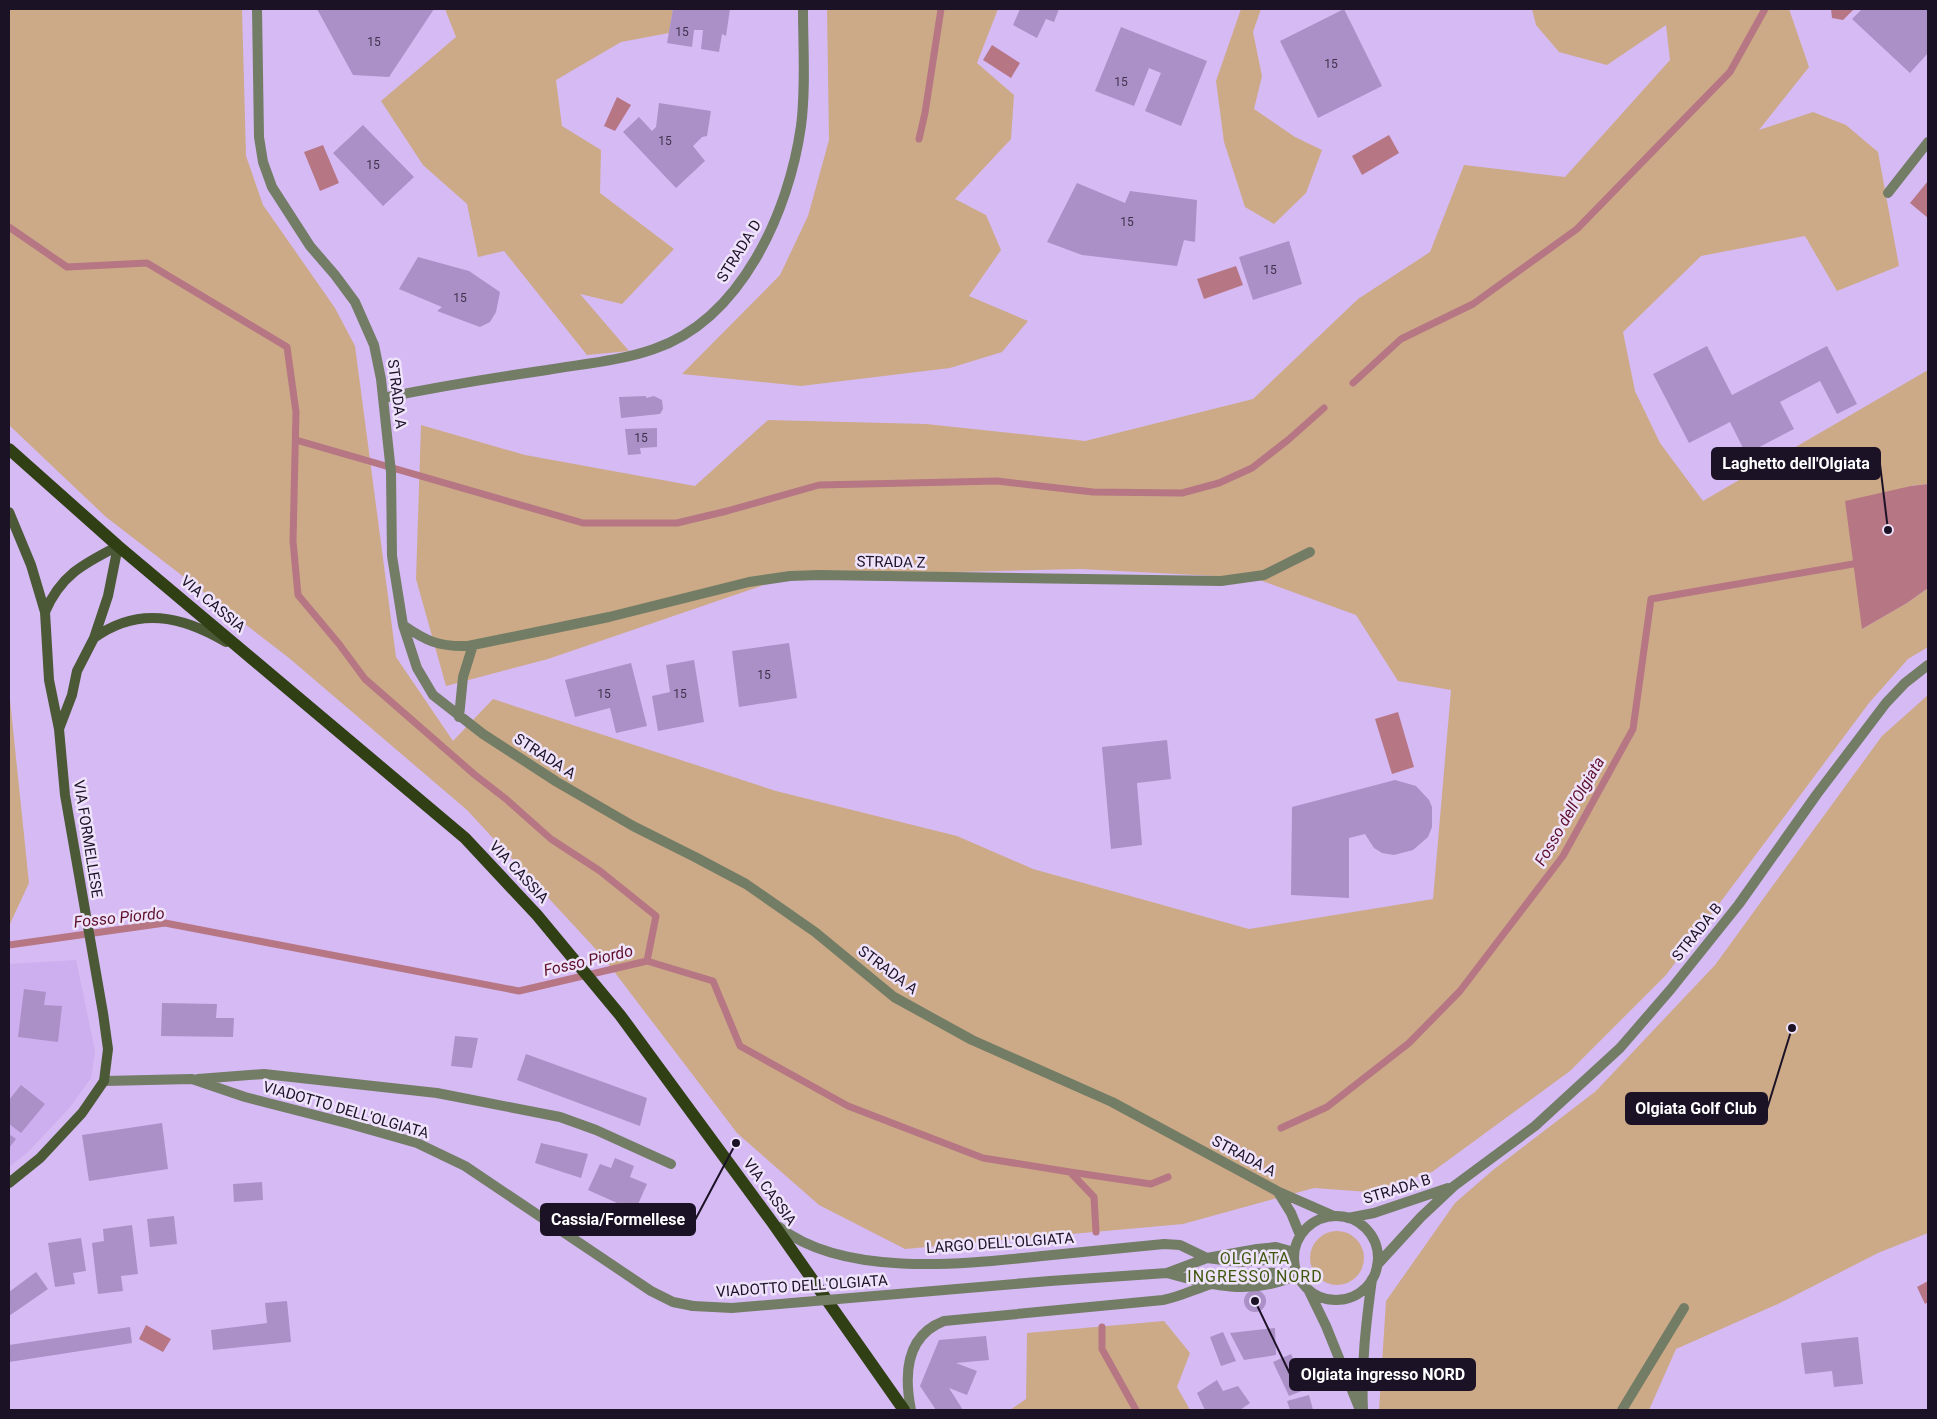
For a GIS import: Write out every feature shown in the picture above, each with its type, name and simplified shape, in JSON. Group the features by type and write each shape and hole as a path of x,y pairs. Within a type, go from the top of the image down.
{"main road":[{"name":"VIA CASSIA","path":"9,449 118,546 465,838 564,946 620,1015 772,1222 904,1410"}],"street":[{"name":"STRADA A","path":"257,9 259,137 263,162 272,187 310,246 355,302 376,351 390,457 392,556 403,625 417,668 433,695 483,734 593,804 746,884 815,932 894,997 972,1040 1112,1102 1277,1191 1334,1216"},
{"name":"STRADA D","path":"382,398 622,357 654,349 671,342 702,321 729,295 747,271 766,242 780,209 792,169 801,126 803,105 803,9"},
{"path":"1888,193 1928,142"},
{"name":"VIA FORMELLESE","path":"9,512 31,565 44,612 48,680 59,729 65,795 108,1049 104,1081 82,1113 40,1158 9,1183"},
{"path":"44,612 52,595 73,572 85,563 118,546"},
{"path":"59,729 72,695 78,671 94,638 112,582 118,546"},
{"name":"STRADA Z","path":"403,625 426,640 439,644 473,645 609,617 769,578 819,575 1221,581 1264,575 1310,552"},
{"path":"94,638 122,623 142,618 174,619 212,634 250,656"},
{"path":"460,717 463,677 473,645"},
{"name":"STRADA B","path":"1377,1266 1421,1217 1454,1186 1535,1126 1620,1048 1739,904 1817,794 1886,703 1905,683 1928,665"},
{"path":"192,1079 264,1074 437,1093 560,1117 596,1130 671,1164"},
{"name":"VIADOTTO DELL'OLGIATA","path":"104,1081 192,1079 245,1098 350,1124 416,1143 465,1166 651,1292 673,1302 693,1306 732,1308 1167,1273"},
{"name":"STRADA B","path":"1348,1218 1374,1213 1454,1186"},
{"name":"STRADA A","path":"1277,1191 1291,1213 1300,1235"},
{"path":"1334,1216 1348,1218 1359,1223 1368,1231 1378,1253 1377,1266 1372,1279 1364,1343 1362,1410 1330,1334 1309,1291 1297,1275 1294,1263 1294,1252 1300,1235 1321,1219 1334,1216"},
{"name":"LARGO DELL'OLGIATA","path":"772,1222 790,1236 816,1249 852,1258 872,1260 944,1264 986,1262 1173,1244 1207,1258 1239,1262 1277,1259 1294,1252"},
{"name":"LARGO DELL'OLGIATA","path":"1167,1273 1207,1258"},
{"path":"1167,1273 1208,1284 1238,1288 1280,1283 1297,1275"},
{"path":"1309,1291 1322,1298 1336,1300 1350,1298 1363,1290 1372,1279"},
{"path":"911,1410 907,1377 910,1357 921,1336 934,1325 944,1321 1163,1300 1179,1297 1208,1284"},
{"path":"1622,1410 1684,1308"}],"shaded area":[{"path":"9,9 242,9 246,156 263,205 335,308 355,346 396,657 453,741 493,699 776,791 957,836 1033,869 1249,929 1433,899 1451,690 1398,681 1356,615 1254,578 1080,569 790,576 548,659 446,686 416,579 421,425 525,455 695,486 768,420 926,424 1085,441 1253,399 1358,299 1430,252 1464,165 1565,177 1670,60 1666,25 1607,65 1559,52 1536,25 1532,9 1789,9 1809,67 1759,130 1813,112 1846,125 1878,152 1899,266 1837,291 1805,236 1701,256 1623,332 1635,391 1660,443 1703,501 1928,370 1928,484 1911,486 1862,629 1907,603 1928,588 1928,647 1908,659 1869,703 1666,975 1570,1071 1432,1172 1369,1192 1314,1188 1183,1224 905,1249 819,1205 737,1133 603,957 467,810 289,658 106,517 9,425"},
{"path":"445,9 673,9 669,33 621,42 556,80 562,126 601,150 600,193 674,249 622,304 580,294 629,351 587,355 504,251 478,257 467,204 423,165 381,101 456,37"},
{"path":"827,9 998,9 977,63 1014,95 1011,139 955,199 986,215 1001,250 969,296 1028,321 1002,352 950,368 801,386 682,374 780,275 808,216 829,140"},
{"path":"1241,9 1261,9 1253,32 1262,76 1254,109 1295,137 1322,150 1306,193 1274,224 1245,207 1224,142 1216,81"},
{"path":"1831,9 1854,9 1843,20 1832,18"},
{"path":"992,45 1020,63 1011,78 983,60"},
{"path":"617,97 631,105 615,131 604,126"},
{"path":"1389,135 1399,153 1362,175 1352,156"},
{"path":"323,145 339,183 320,191 304,152"},
{"path":"1928,181 1928,218 1910,203"},
{"path":"1236,266 1243,285 1204,299 1197,279"},
{"path":"1928,484 1928,588 1907,603 1862,629 1845,501"},
{"path":"9,690 29,883 9,926"},
{"path":"1928,695 1928,1233 1878,1253 1782,1302 1676,1349 1649,1410 1379,1410 1386,1301 1455,1203 1493,1170 1596,1091 1715,965 1882,736"},
{"path":"1398,712 1414,767 1392,774 1375,719"},
{"path":"76,960 95,1051 91,1078 71,1106 27,1153 9,1167 9,964"},
{"path":"1337,1231 1347,1233 1356,1239 1362,1248 1364,1258 1362,1268 1356,1277 1347,1283 1337,1285 1327,1283 1318,1277 1312,1268 1310,1258 1312,1248 1318,1239 1327,1233"},
{"path":"1928,1281 1928,1302 1925,1304 1917,1287"},
{"path":"1164,1321 1190,1353 1177,1387 1190,1410 1010,1410 1026,1399 1027,1333"},
{"path":"146,1325 171,1339 163,1352 139,1339"}],"building":[{"path":"317,9 434,9 389,77 353,75"},
{"path":"673,9 730,9 726,36 722,34 719,52 701,49 703,30 694,30 692,47 667,43"},
{"path":"1020,9 1059,9 1054,22 1046,19 1037,38 1013,25"},
{"path":"1344,9 1382,86 1318,118 1280,41"},
{"path":"1862,9 1928,9 1928,53 1910,73 1852,19"},
{"path":"1121,27 1207,61 1181,126 1145,111 1161,73 1149,68 1134,106 1095,91"},
{"path":"659,103 711,111 707,136 702,137 693,146 705,161 676,188 623,132 639,117 652,131 656,127"},
{"path":"363,125 414,177 383,206 333,153"},
{"path":"1077,183 1125,203 1130,191 1197,200 1195,242 1184,240 1177,266 1082,255 1047,242"},
{"path":"1289,241 1302,284 1253,300 1239,257"},
{"path":"418,257 469,271 500,292 496,312 490,322 480,327 437,311 442,307 399,289"},
{"path":"1707,346 1732,395 1827,346 1857,404 1837,414 1820,381 1780,402 1794,429 1746,454 1730,422 1689,443 1653,374"},
{"path":"646,396 646,398 654,396 662,400 663,409 660,414 621,418 619,397"},
{"path":"657,428 657,447 640,448 641,454 628,455 625,429"},
{"path":"789,643 797,698 739,707 732,651"},
{"path":"694,660 704,722 658,731 652,696 670,692 666,665"},
{"path":"631,663 647,726 616,733 610,708 575,717 565,680"},
{"path":"1167,740 1171,779 1137,783 1142,845 1111,849 1102,747"},
{"path":"1395,780 1416,786 1429,800 1432,807 1432,827 1428,837 1413,850 1394,855 1382,853 1374,848 1365,834 1349,838 1349,898 1291,895 1292,807"},
{"path":"24,989 46,992 44,1005 62,1006 58,1042 18,1037"},
{"path":"162,1003 217,1004 216,1018 234,1018 233,1037 161,1036"},
{"path":"455,1036 478,1038 472,1068 451,1066"},
{"path":"526,1054 647,1098 640,1126 517,1080"},
{"path":"21,1085 45,1104 21,1133 9,1124 9,1100"},
{"path":"162,1123 168,1169 89,1181 82,1135"},
{"path":"9,1134 16,1139 9,1148"},
{"path":"541,1143 588,1154 581,1178 535,1163"},
{"path":"615,1158 634,1166 630,1177 647,1184 635,1211 588,1190 600,1164 611,1168"},
{"path":"262,1182 263,1200 234,1202 233,1184"},
{"path":"174,1216 177,1244 150,1247 147,1219"},
{"path":"132,1225 138,1274 121,1276 123,1291 98,1294 92,1243 104,1241 103,1229"},
{"path":"81,1238 86,1271 73,1273 75,1284 55,1287 48,1243"},
{"path":"36,1272 48,1289 9,1316 9,1292"},
{"name":"OLGIATA INGRESSO NORD","path":"1255,1290 1263,1293 1266,1301 1263,1309 1255,1312 1247,1309 1244,1301 1247,1293"},
{"path":"287,1301 291,1342 213,1350 211,1330 267,1323 265,1303"},
{"path":"130,1327 132,1343 9,1362 9,1345"},
{"path":"1275,1328 1276,1355 1244,1360 1230,1333"},
{"path":"1223,1332 1236,1361 1221,1366 1210,1337"},
{"path":"986,1336 989,1360 956,1363 977,1371 967,1395 949,1388 963,1410 936,1410 920,1386 939,1340"},
{"path":"1858,1337 1863,1384 1834,1387 1832,1371 1805,1374 1801,1343"},
{"path":"1291,1354 1307,1389 1289,1396 1273,1362"},
{"path":"1217,1380 1223,1391 1238,1386 1250,1403 1240,1410 1205,1410 1197,1393"},
{"path":"1309,1395 1313,1410 1290,1410 1287,1401"}],"waterway":[{"path":"919,139 925,113 941,9"},
{"path":"1353,383 1401,339 1473,304 1577,229 1730,72 1765,9"},
{"path":"9,227 67,267 147,263 287,347 296,412 293,541 298,595 365,679 551,839 600,871 656,916 647,961"},
{"path":"296,440 583,523 677,523 819,485 997,481 1093,492 1182,493 1219,483 1252,468 1288,440 1324,408"},
{"name":"Fosso dell’Olgiata","path":"1281,1128 1327,1107 1409,1043 1460,991 1563,856 1633,729 1651,599 1853,564"},
{"name":"Fosso Piordo","path":"9,945 165,923 519,991 647,961 713,981 740,1046 848,1106 983,1158 1070,1172 1094,1197 1096,1232"},
{"name":"Fosso dell’Olgiata","path":"1070,1172 1151,1184 1168,1177"},
{"name":"Fosso Piordo","path":"1102,1327 1102,1349 1136,1410"}],"place":[{"name":"Laghetto dell'Olgiata","path":"1888,530"},
{"name":"Olgiata Golf Club","path":"1792,1028"},
{"name":"Cassia/Formellese","path":"736,1143"},
{"name":"Olgiata ingresso NORD","path":"1255,1301"}],"district":[{"name":"OLGIATA INGRESSO NORD","path":"1255,1267"}]}
